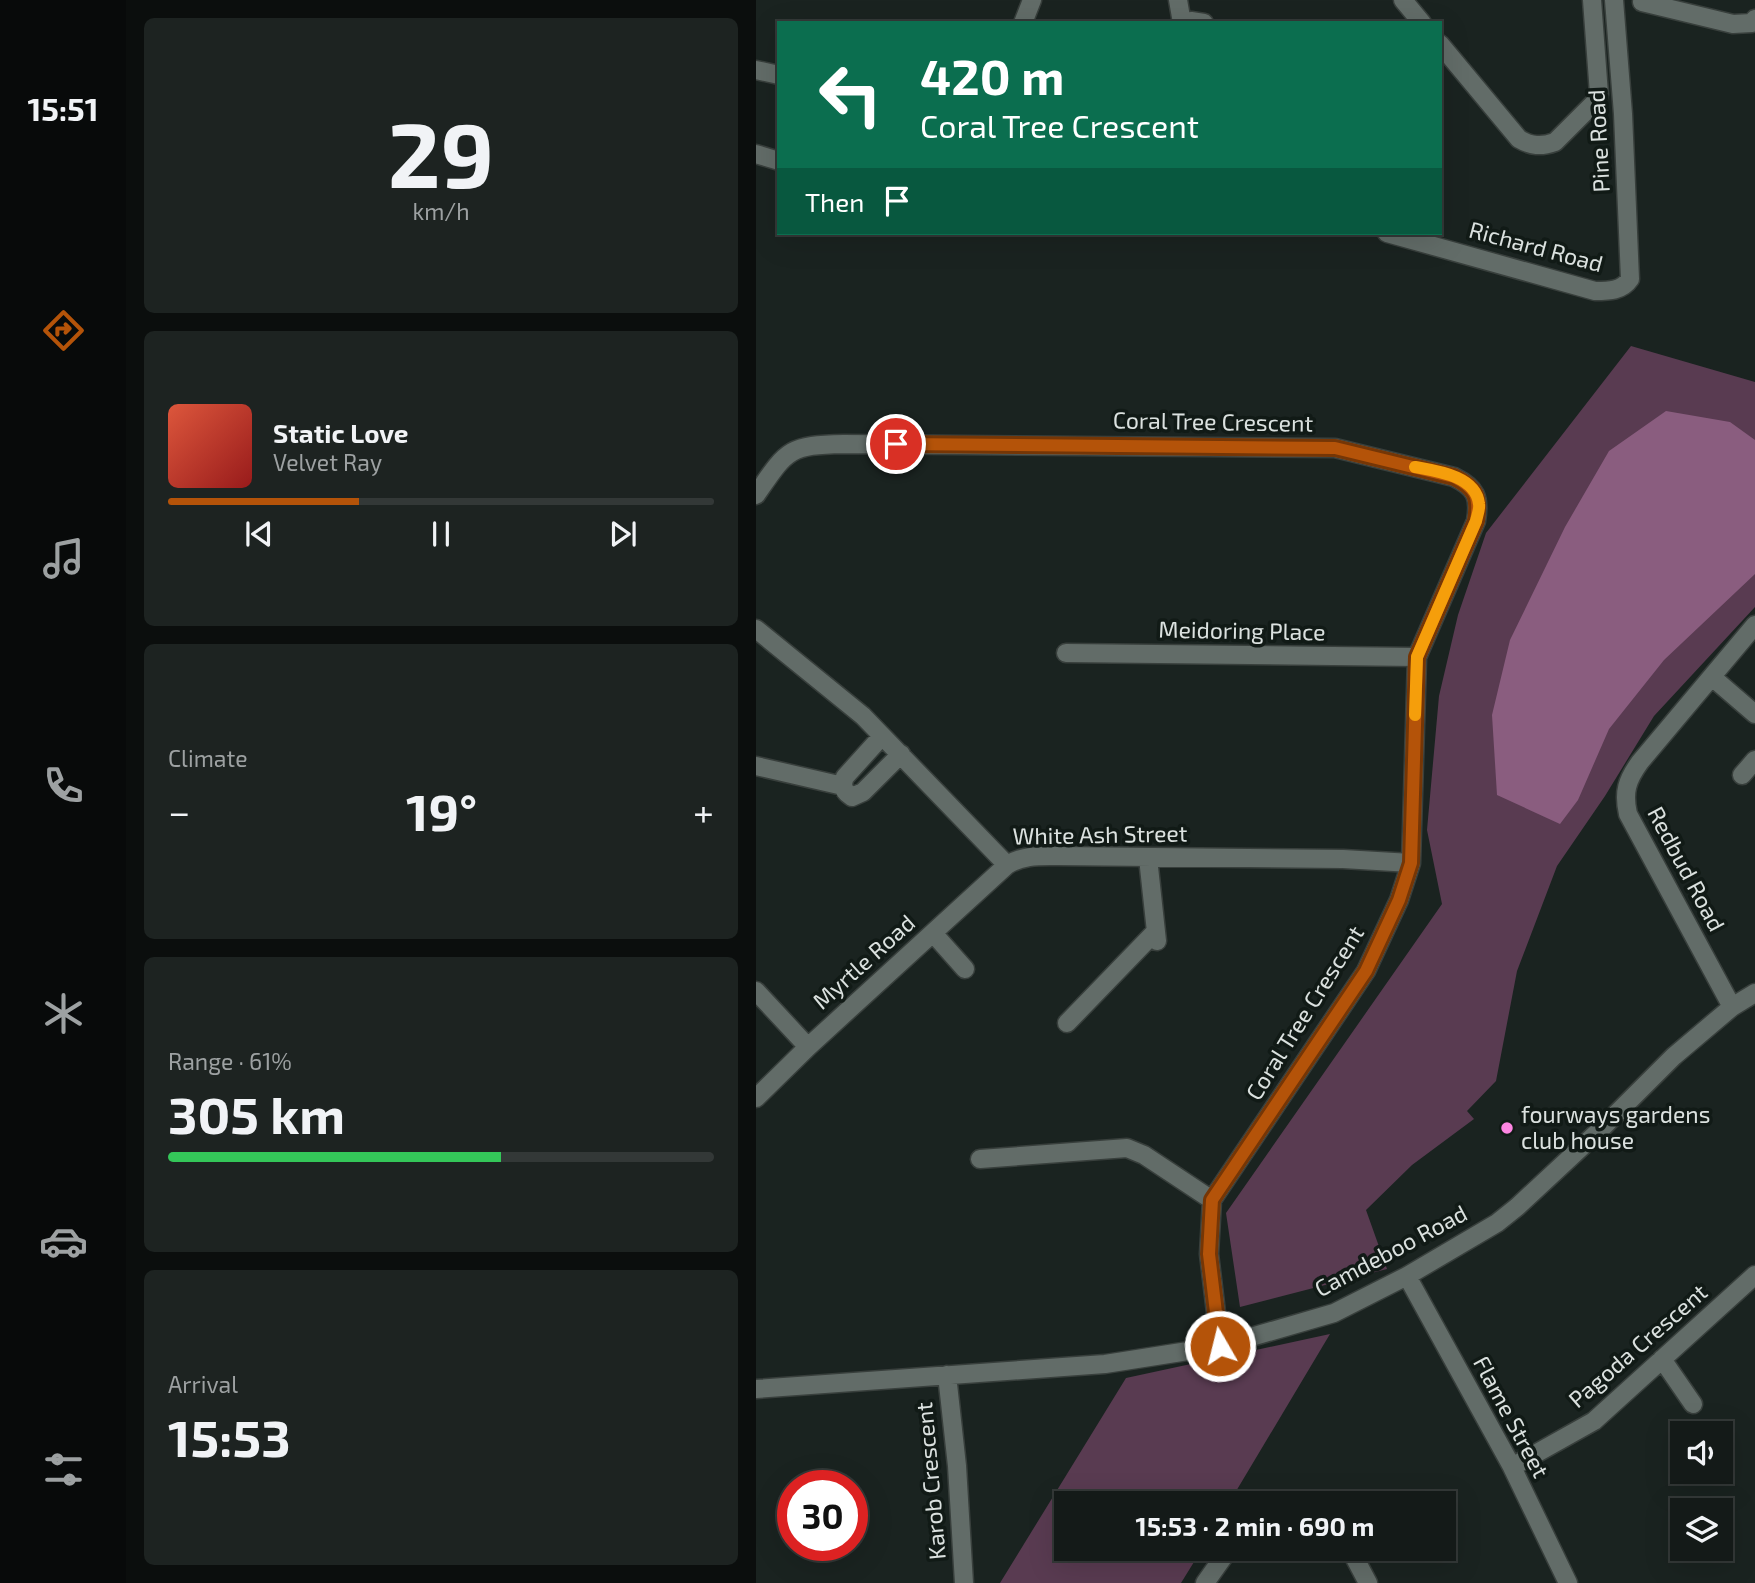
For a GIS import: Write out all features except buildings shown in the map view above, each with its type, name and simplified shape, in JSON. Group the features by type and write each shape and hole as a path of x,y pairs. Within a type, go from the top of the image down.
{"street":[{"path":"1024,21 1032,0"},
{"path":"1178,0 1183,21"},
{"path":"1403,0 1420,21"},
{"path":"1442,46 1519,139 1536,146 1546,145 1555,142 1596,101 1599,94 1592,0"},
{"name":"Pine Road","path":"1614,0 1623,114 1630,279"},
{"path":"1642,2 1733,24 1752,23 1755,19"},
{"path":"756,70 777,75"},
{"path":"756,154 777,160"},
{"name":"Richard Road","path":"1394,235 1595,291 1619,289 1630,279"},
{"name":"Coral Tree Crescent","path":"756,495 786,454 812,444 1335,448 1427,469 1454,477 1469,485 1479,504 1476,521 1417,657 1411,863 1395,910 1366,971 1212,1200"},
{"name":"Redbud Road","path":"1732,1007 1628,814 1625,786 1631,775 1755,625"},
{"name":"White Ash Street","path":"756,629 882,736 1007,865 1017,859 1032,856 1343,859 1411,863"},
{"name":"Meidoring Place","path":"1066,653 1417,657"},
{"path":"1712,677 1755,714"},
{"path":"882,736 845,777 845,792 852,797 859,794 901,754"},
{"path":"1742,775 1755,760"},
{"path":"756,766 843,786"},
{"path":"1067,1023 1157,936 1148,858"},
{"name":"Myrtle Road","path":"756,1098 1007,865"},
{"path":"933,933 965,969"},
{"path":"756,991 808,1047"},
{"name":"Camdeboo Road","path":"756,1389 1105,1364 1220,1346 1334,1313 1407,1276 1497,1223 1674,1056 1732,1007 1755,993"},
{"path":"980,1159 1127,1148 1144,1155 1212,1200 1209,1254 1220,1346"},
{"name":"Pagoda Crescent","path":"1512,1467 1594,1421 1755,1275"},
{"name":"Flame Street","path":"1407,1276 1512,1467 1568,1583"},
{"path":"1662,1360 1693,1404"},
{"name":"Karob Crescent","path":"947,1375 957,1466 964,1583"},
{"path":"1205,1583 1221,1561"},
{"path":"1356,1561 1368,1583"}],"shaded area":[{"path":"1631,346 1755,382 1755,607 1654,716 1605,796 1557,866 1517,971 1496,1081 1467,1111 1474,1119 1412,1165 1366,1210 1387,1269 1240,1307 1226,1213 1442,904 1427,830 1439,696 1458,615 1486,533"},
{"path":"1666,411 1730,422 1755,440 1755,574 1664,660 1609,729 1578,800 1560,824 1497,795 1492,715 1510,640 1565,527 1609,451"},
{"path":"1330,1334 1236,1491 1057,1491 1126,1378"},
{"path":"1054,1495 1054,1561 1195,1561 1181,1583 1000,1583"}],"slow traffic":[{"path":"1415,467 1454,477 1469,485 1479,504 1476,521 1417,657 1415,715"}],"place":[{"name":"fourways gardens club house","path":"1507,1128"}],"route":[{"path":"896,444 1335,448 1454,477 1469,485 1479,504 1476,521 1417,657 1411,863 1399,900 1366,971 1212,1200 1209,1254 1220,1346"}]}
